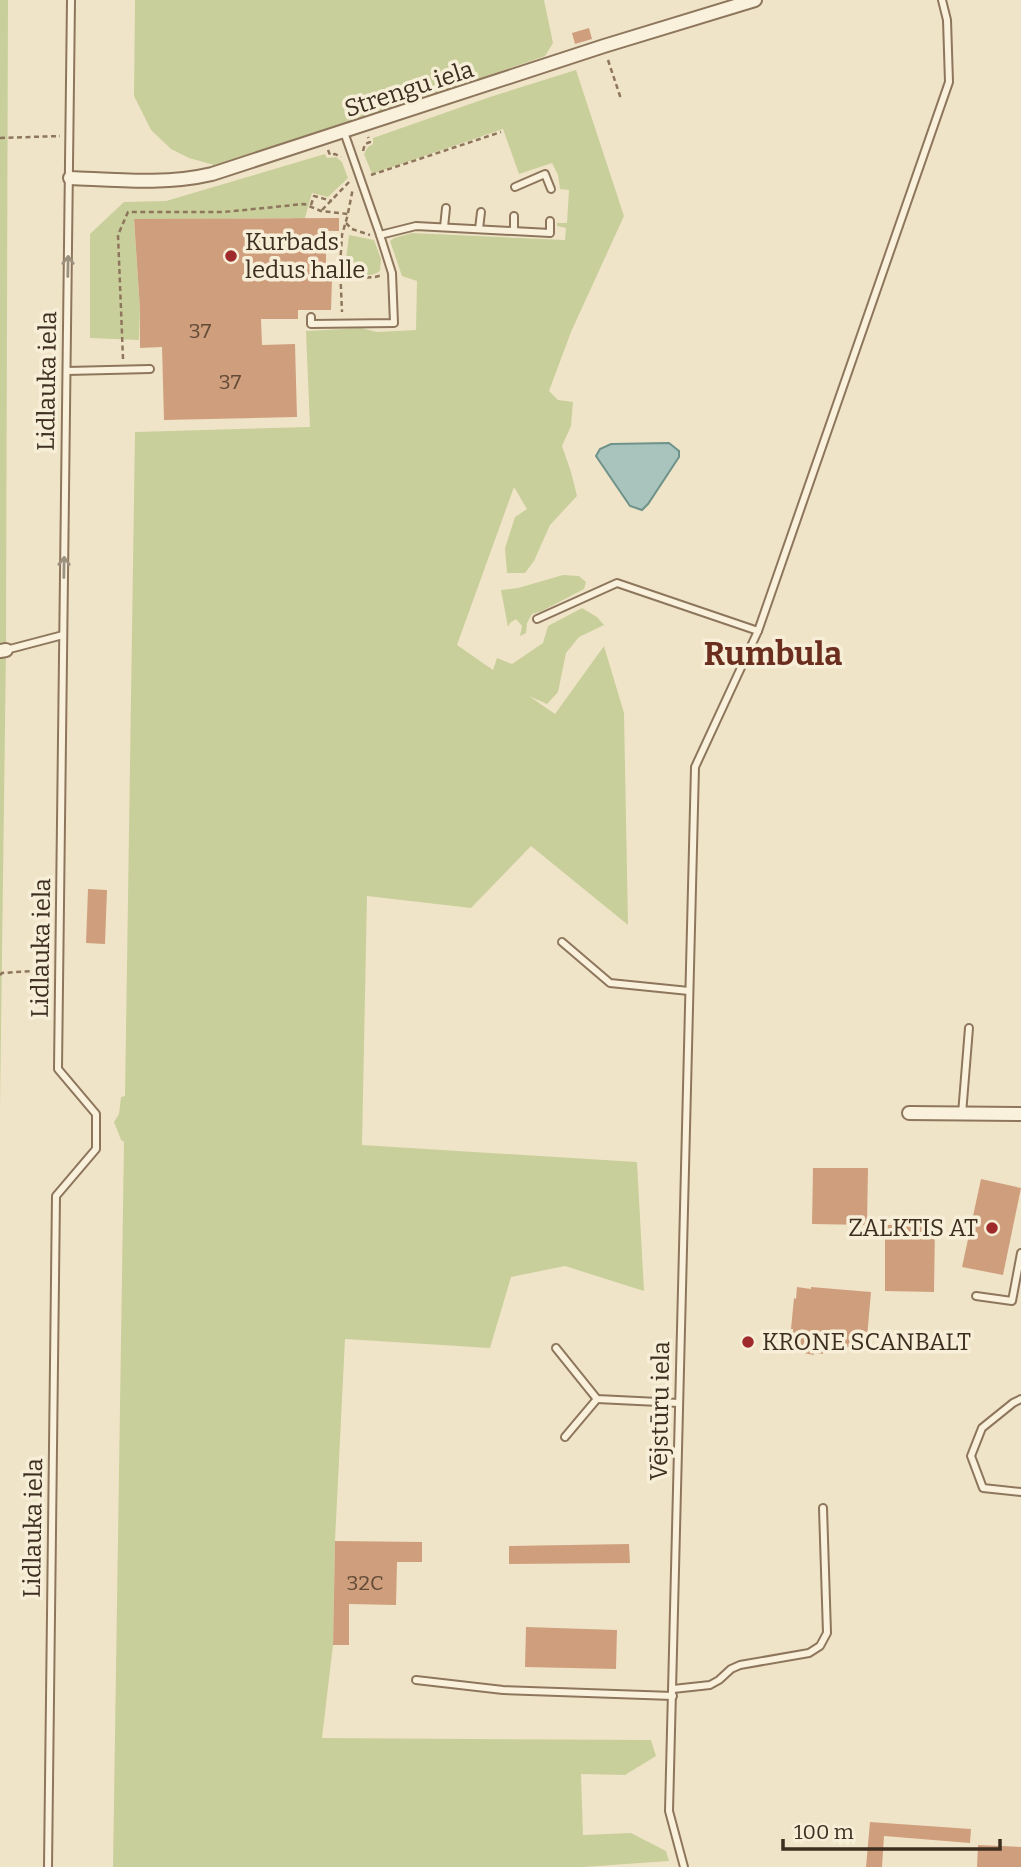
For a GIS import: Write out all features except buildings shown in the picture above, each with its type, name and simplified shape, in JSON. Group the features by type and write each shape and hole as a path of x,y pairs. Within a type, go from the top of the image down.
{"street":[{"name":"Strengu iela","path":"70,178 168,181 212,174 604,46 755,0"},
{"path":"909,1113 1021,1114"}],"lane":[{"name":"Lidlauka iela","path":"48,1867 56,1196 96,1149 96,1114 58,1069 71,0"},
{"name":"Vējstūru iela","path":"684,1867 669,1811 695,767 758,631 949,82 947,20 942,0"},
{"path":"311,317 311,324 394,323 392,273 344,132"},
{"path":"515,187 545,174 551,189"},
{"path":"444,228 446,208"},
{"path":"479,229 481,212"},
{"path":"514,216 514,231"},
{"path":"411,217 412,227"},
{"path":"380,235 412,227 550,233 550,221"},
{"path":"67,371 150,369"},
{"path":"537,619 617,583 758,631"},
{"path":"3,650 63,635"},
{"path":"562,942 610,983 689,991"},
{"path":"962,1114 969,1028"},
{"path":"976,1297 1012,1301 1021,1253"},
{"path":"556,1348 597,1399 679,1403"},
{"path":"565,1437 597,1399"},
{"path":"1021,1399 982,1428 971,1456 983,1488 1021,1492"},
{"path":"416,1680 503,1690 673,1693 710,1685 736,1666 809,1653 820,1646 827,1633 823,1508"}],"path":[{"path":"604,46 621,99"},
{"path":"360,177 501,132"},
{"path":"0,138 70,135"},
{"path":"362,157 365,144 370,142 368,137"},
{"path":"328,150 330,155 335,154 343,159"},
{"path":"321,211 352,180 353,191 342,235 342,323"},
{"path":"310,207 314,196 332,201"},
{"path":"123,369 118,235 128,212 224,212 304,204 321,211 348,214"},
{"path":"346,223 352,229 380,235"},
{"path":"341,279 392,273"},
{"path":"0,975 60,969"}],"green space":[{"path":"0,0 8,0 6,650 0,1108"},
{"path":"135,0 544,0 553,43 545,56 214,165 189,158 171,149 151,130 134,96"},
{"path":"576,70 624,216 571,332 549,391 558,400 573,402 571,426 562,446 577,496 550,525 534,561 525,573 507,573 505,548 515,517 527,509 514,487 457,645 493,670 497,658 512,664 543,643 548,626 582,608 604,625 579,637 566,653 558,692 547,704 529,696 555,714 604,646 624,713 628,925 531,846 471,908 367,896 362,1145 637,1162 644,1291 565,1266 511,1277 490,1348 345,1339 333,1645 322,1738 651,1740 656,1756 625,1775 581,1774 583,1835 631,1833 666,1851 669,1861 583,1867 113,1867 124,1142 114,1122 119,1114 121,1097 125,1096 135,432 310,427 306,331 361,328 377,332 416,330 417,281 402,276 390,241 394,238 412,233 565,240 566,228 557,226 557,223 567,223 569,190 560,189 558,175 552,163 519,174 503,129 372,174 364,154 373,144 373,138"},
{"path":"325,154 327,158 336,157 342,162 348,178 328,197 312,193 305,225 291,218 134,220 140,309 139,340 90,338 90,234 124,202 166,201"},
{"path":"349,235 374,240 381,259 380,271 367,275 345,268"},
{"path":"563,575 579,576 586,582 584,589 532,614 526,633 520,636 522,626 516,619 508,627 501,590"}],"water":[{"path":"669,443 679,451 679,457 642,510 630,506 596,456 600,449 611,444"}],"place":[{"name":"Kurbads ledus halle","path":"231,256"},
{"name":"ZALKTIS AT","path":"992,1228"},
{"name":"KRONE SCANBALT","path":"748,1342"}],"district":[{"name":"Rumbula","path":"773,654"}]}
